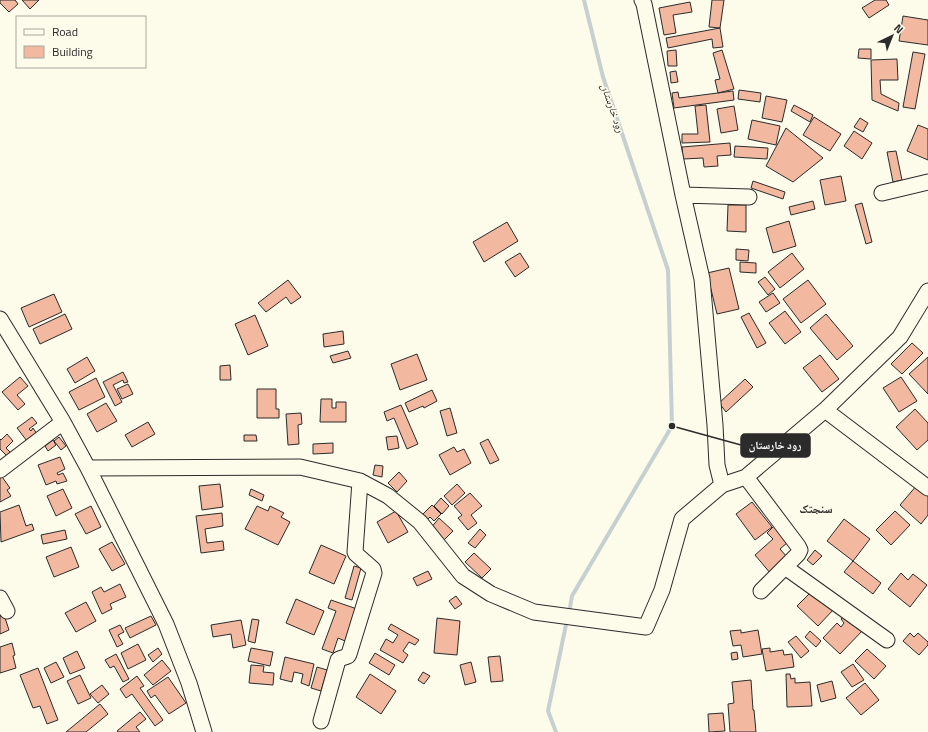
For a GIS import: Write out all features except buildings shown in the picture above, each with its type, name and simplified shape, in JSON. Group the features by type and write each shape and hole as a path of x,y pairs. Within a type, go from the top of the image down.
{"street":[{"path":"642,0 702,279 715,425 717,465 722,485"},
{"path":"882,193 928,182"},
{"path":"683,195 749,197"},
{"path":"88,468 300,467 360,481 388,496 420,522 463,576 491,594 534,612 646,627 662,590 682,519 722,485 746,477 825,410 900,337 928,291"},
{"path":"0,319 63,422 88,468 166,624 189,683 204,732"},
{"path":"825,410 928,488"},
{"path":"0,470 63,422"},
{"path":"746,477 800,550 798,554 761,590"},
{"path":"321,721 338,660 339,658 348,656 374,572 373,569 355,552 360,481"},
{"path":"785,567 887,640"}],"waterway":[{"name":"رود خارستان","path":"569,613 572,596 672,426 668,270 603,77 584,0"},
{"name":"رود خارستان","path":"556,732 548,711 567,620"}],"place":[{"name":"رود خارستان","path":"672,426"}],"district":[{"name":"سنجتک","path":"816,508"}]}
